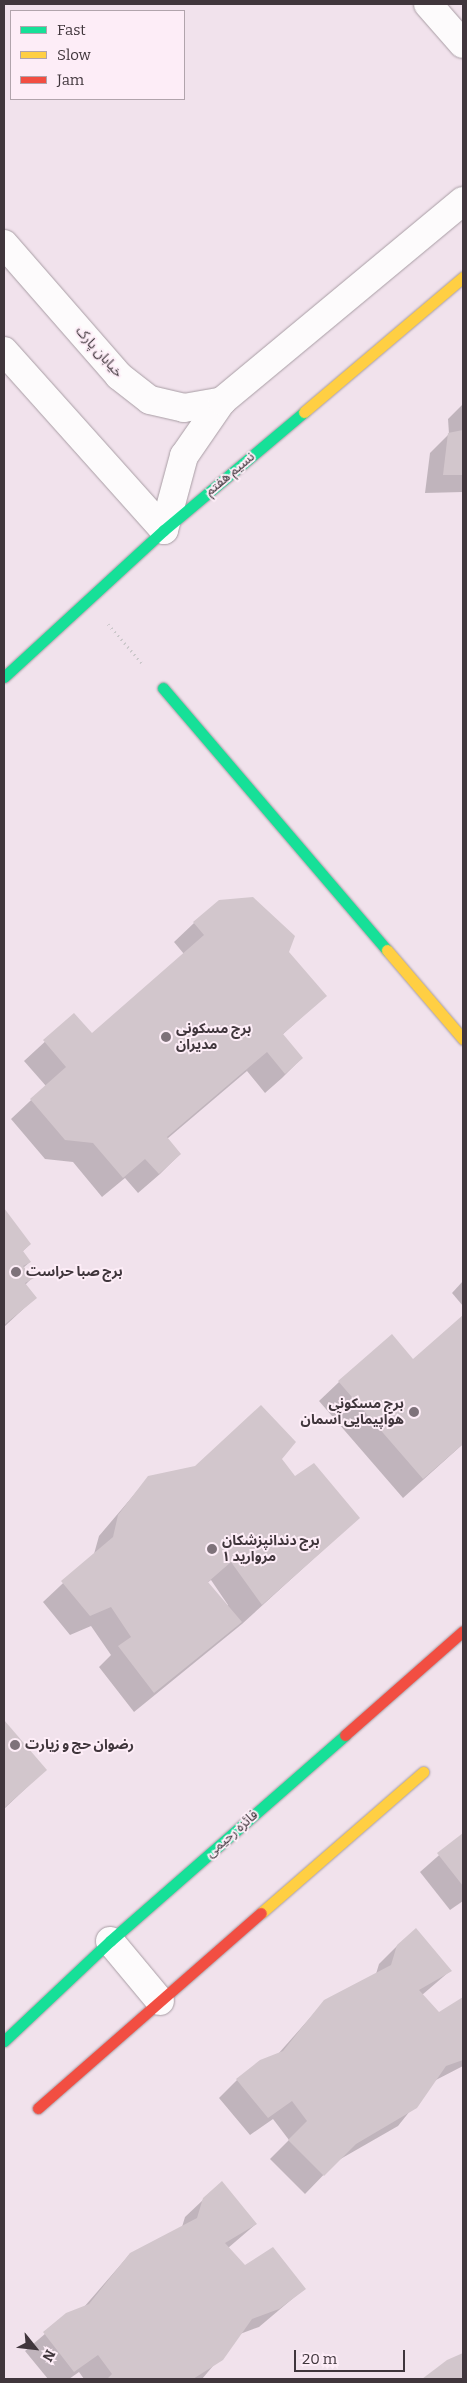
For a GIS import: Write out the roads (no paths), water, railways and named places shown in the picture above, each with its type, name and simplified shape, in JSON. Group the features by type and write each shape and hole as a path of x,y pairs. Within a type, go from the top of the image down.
{"street":[{"path":"428,4 463,44"},
{"path":"164,530 184,456 222,400 463,201"},
{"name":"خیابان پارک","path":"4,244 120,376 150,400 184,408 222,400"},
{"name":"نسیم هفتم","path":"4,677 89,601 164,530 463,277"},
{"path":"4,351 164,530"},
{"path":"163,688 463,1038"},
{"name":"فائزه رحیمی","path":"4,2041 110,1940 463,1631"},
{"path":"38,2108 423,1772"},
{"path":"110,1940 160,2001"}],"place":[{"name":"برج مسکونی مدیران","path":"166,1037"},
{"name":"برج صبا حراست","path":"16,1272"},
{"name":"برج مسکونی هواپیمایی آسمان","path":"414,1412"},
{"name":"برج دندانپزشکان مروارید ۱","path":"212,1549"},
{"name":"رضوان حج و زیارت","path":"15,1745"}]}
